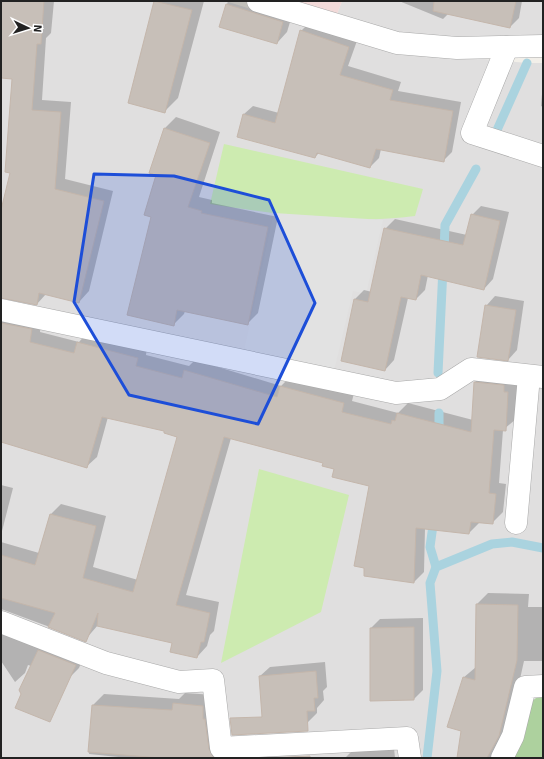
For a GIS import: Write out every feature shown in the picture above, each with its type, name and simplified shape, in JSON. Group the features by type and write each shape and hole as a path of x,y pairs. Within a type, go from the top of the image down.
{"street":[{"path":"258,1 397,43 457,48 543,46"},
{"path":"507,47 472,133 543,156"},
{"path":"1,310 396,393 440,389 470,369 536,376 516,523"},
{"path":"1,622 106,663 179,682 213,680 221,748 407,738 410,758"},
{"path":"502,758 513,736 525,687 543,686"}],"highlighted area":[{"path":"94,174 174,176 269,200 315,303 258,424 129,395 74,302"}],"shaded area":[{"path":"1,1 225,1 380,49 527,63 543,63 543,695 512,758 1,758"},
{"path":"287,1 342,1 336,17"},
{"path":"342,1 543,1 543,38 460,42 384,34 336,17"},
{"path":"274,213 383,220 366,294 353,291 334,371 244,352"}],"green space":[{"path":"224,144 423,189 415,216 338,219 286,215 210,204"},
{"path":"259,469 349,495 321,612 221,663"},
{"path":"540,695 543,695 543,758 512,758 527,705"}],"building":[{"path":"1,1 44,1 41,44 37,44 32,110 61,112 55,189 104,201 79,303 39,293 37,305 1,298 1,210 10,173 5,172 12,79 1,78"},
{"path":"154,1 192,10 165,113 128,103"},
{"path":"434,1 516,1 510,28 433,11"},
{"path":"226,4 283,22 277,44 219,27"},
{"path":"300,30 349,47 340,75 393,90 390,100 453,111 444,162 376,149 370,168 317,153 315,158 237,137 243,114 275,123"},
{"path":"164,128 210,143 188,207 202,211 201,213 268,227 248,325 177,310 174,326 127,315 151,217 144,215 156,175 149,173"},
{"path":"471,214 500,221 484,290 421,275 416,300 401,297 385,371 341,361 354,299 368,302 384,228 463,245"},
{"path":"485,305 516,310 508,361 477,357"},
{"path":"1,323 32,329 30,342 74,353 77,342 138,358 136,366 182,378 184,370 277,397 280,386 344,403 342,412 391,424 392,420 395,421 397,413 471,432 474,382 504,385 504,392 508,392 506,431 494,430 489,493 496,494 493,524 471,522 469,534 416,528 414,583 364,576 364,568 354,566 369,486 332,477 334,469 322,466 323,463 224,437 176,605 210,613 204,642 201,642 197,658 170,652 172,643 97,626 98,613 86,642 48,627 55,613 1,598 1,555 35,565 50,514 96,526 83,578 133,592 177,437 164,433 164,431 102,417 87,468 1,442"},
{"path":"476,604 518,605 517,660 499,736 487,758 457,758 461,731 447,727 463,677 475,680"},
{"path":"414,627 414,700 370,701 370,628"},
{"path":"38,650 76,665 50,722 15,708 21,694 19,690"},
{"path":"316,671 318,698 314,698 315,711 307,711 308,731 232,735 230,718 262,717 259,676"},
{"path":"173,703 203,706 203,719 205,719 209,749 214,758 160,758 88,752 92,705 172,710"},
{"path":"310,756 310,758 268,758"}],"waterway":[{"path":"497,130 527,63"},
{"path":"444,252 445,225 476,169"},
{"path":"438,373 443,268"},
{"path":"439,413 439,435"},
{"path":"434,518 430,547 436,567"},
{"path":"427,758 437,671 430,583 436,567 492,544 512,542 543,548"}]}
